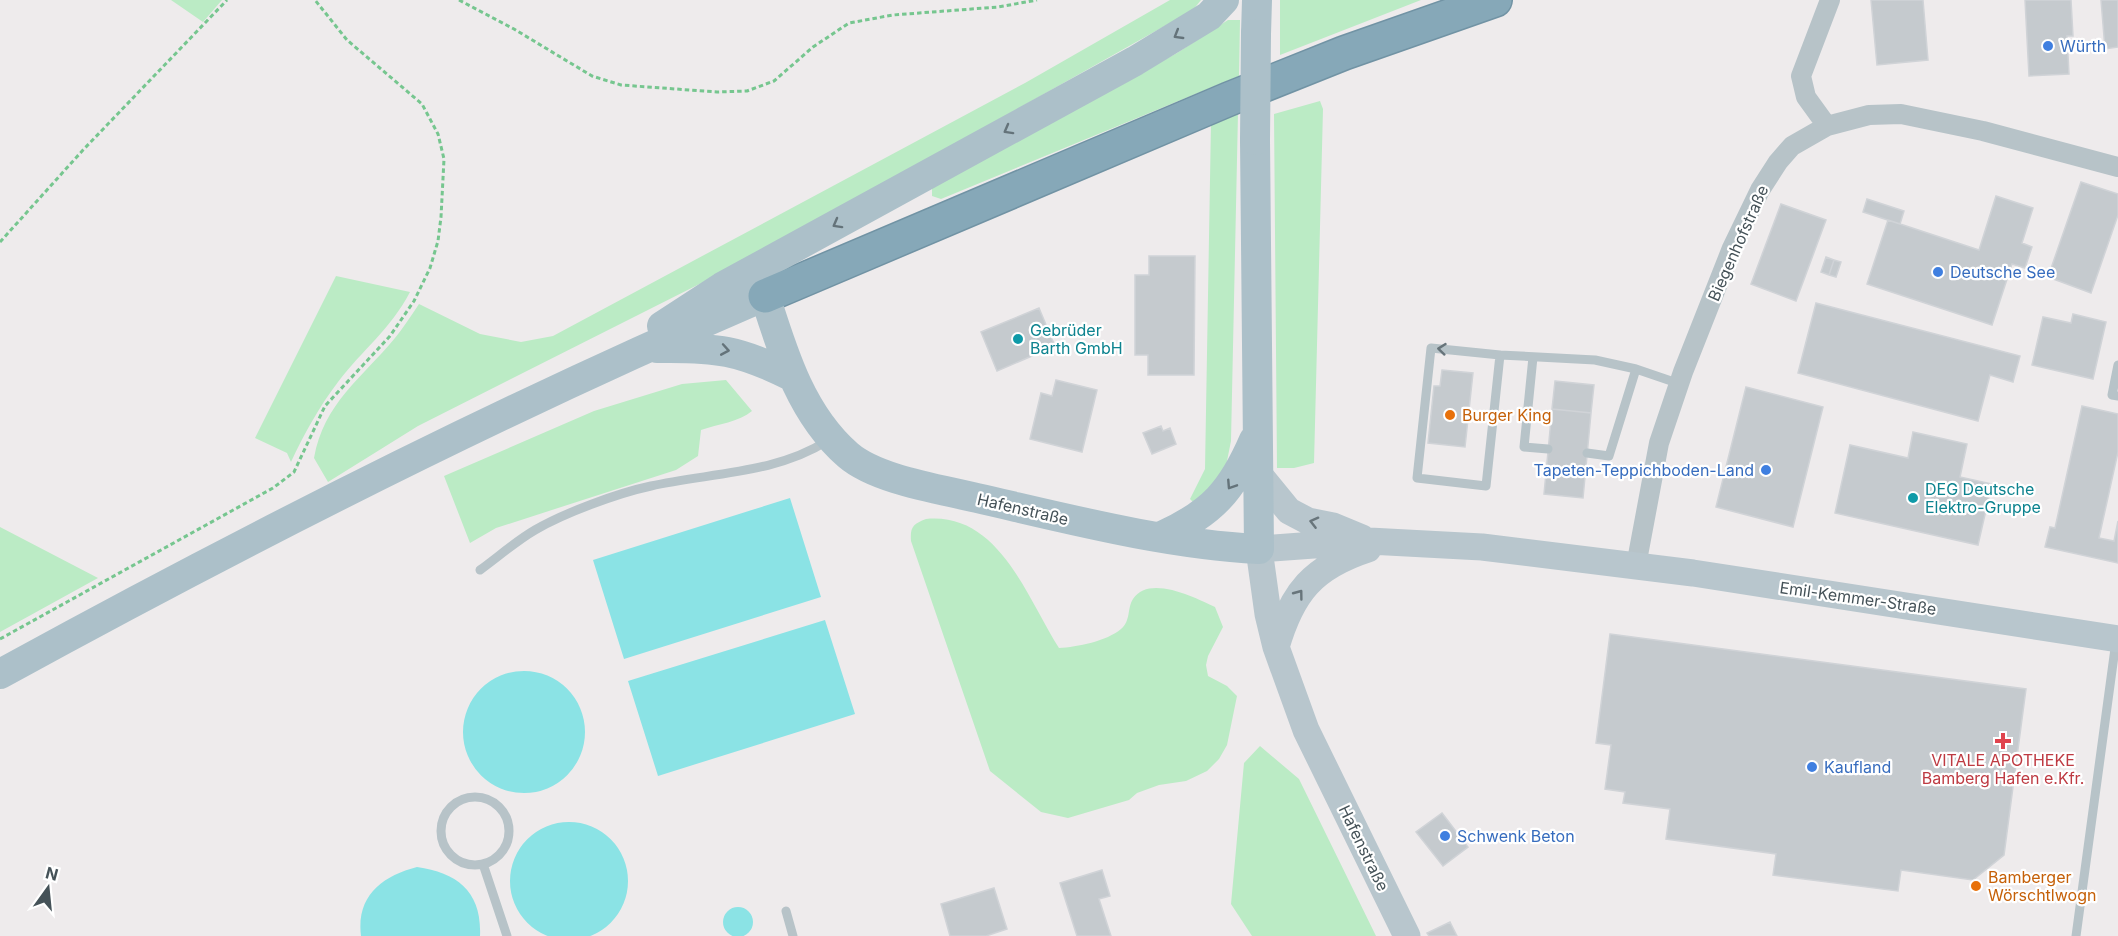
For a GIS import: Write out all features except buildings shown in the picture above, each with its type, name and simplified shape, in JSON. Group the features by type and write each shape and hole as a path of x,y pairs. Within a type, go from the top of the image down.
{"highway":[{"path":"765,296 1229,99 1344,53 1495,0"}],"main road":[{"path":"633,353 680,312 1135,61 1209,16 1224,0"},
{"path":"1257,0 1255,140 1259,549"},
{"path":"0,674 349,490 633,353 765,296"},
{"name":"Hafenstraße","path":"765,296 793,377 812,414 850,457 866,466 920,484 1082,522 1259,549"},
{"path":"633,353 710,347 739,352 793,377"},
{"path":"1162,536 1190,523 1217,503 1232,485 1257,432"}],"street":[{"path":"1827,126 1806,97 1801,76 1830,0"},
{"name":"Biegenhofstraße","path":"1636,566 1659,443 1680,384 1732,248 1760,190 1778,162 1792,146 1827,126 1869,115 1901,114 1930,118 2118,167"},
{"path":"1257,472 1289,511 1308,521 1333,526 1380,542"},
{"path":"1259,549 1380,542"},
{"path":"1276,647 1284,620 1297,594 1320,571 1380,542"},
{"name":"Emil-Kemmer-Straße","path":"1380,542 1482,547 1636,566 2117,638"},
{"name":"Hafenstraße","path":"1259,549 1268,614 1276,647 1306,730 1407,936"}],"lane":[{"path":"1500,356 1486,486 1417,478 1431,348 1500,356 1595,360 1636,369 1680,384"},
{"path":"1533,357 1524,447 1548,450"},
{"path":"2118,365 2112,395 2118,396"},
{"path":"1587,453 1609,456 1636,369"},
{"path":"480,570 536,530 575,512 649,486 744,470 804,455 831,438"},
{"path":"2076,936 2117,638"},
{"path":"476,797 496,805 508,822 507,844 493,860 483,864 473,866 453,858 441,840 440,830 448,810 466,798 476,797"},
{"path":"483,864 507,936"},
{"path":"786,911 793,936"}],"path":[{"path":"0,242 82,150 227,0"},
{"path":"0,639 273,488 294,472 325,406 390,336 414,301 430,268 438,241 444,159 438,134 422,104 347,40 315,0"},
{"path":"459,0 514,29 592,76 621,85 717,92 747,91 774,81 813,46 849,23 893,15 998,7 1036,0"}],"green space":[{"path":"171,0 222,0 203,22"},
{"path":"1170,0 1201,0 1193,10 767,250 418,426 328,482 314,458 326,422 335,407 395,338 419,304 480,334 521,342 553,336 1025,83"},
{"path":"1280,0 1421,0 1280,55"},
{"path":"1228,20 1240,20 1239,76 941,199 932,196 932,188 1177,53"},
{"path":"1320,101 1323,109 1314,463 1294,468 1277,468 1274,114"},
{"path":"1238,113 1231,441 1226,466 1197,506 1190,499 1205,469 1211,122"},
{"path":"336,276 410,292 394,317 331,391 312,421 291,462 287,453 255,438"},
{"path":"726,380 752,411 735,420 701,430 698,456 676,470 496,528 470,543 444,476 594,411 682,384"},
{"path":"926,519 951,520 973,529 992,544 1022,583 1059,648 1092,643 1115,633 1124,626 1133,599 1140,592 1150,588 1173,590 1215,607 1223,627 1208,656 1206,665 1208,676 1227,686 1237,696 1227,745 1219,759 1207,771 1186,781 1159,785 1137,793 1129,800 1068,818 1041,812 990,771 911,541 913,527"},
{"path":"0,527 98,578 0,632"},
{"path":"1260,746 1299,779 1376,936 1252,936 1231,904 1244,763"}],"water":[{"path":"790,498 821,597 624,659 593,560"},
{"path":"825,620 855,714 658,776 628,681"},
{"path":"524,671 547,676 558,681 567,689 575,698 580,709 585,732 580,755 575,766 567,775 558,783 547,788 524,793 501,788 490,783 481,775 473,766 468,755 463,732 468,709 473,698 481,689 490,681 501,676"},
{"path":"569,822 592,826 611,839 624,858 628,881 624,904 611,923 592,936 569,940 546,936 527,923 514,904 510,881 514,858 527,839 546,826"},
{"path":"417,867 444,874 465,887 477,908 480,936 361,936 363,910 374,890 393,876"},
{"path":"738,907 744,908 752,916 752,928 744,936 738,937 732,936 724,928 723,922 724,916 732,908"}],"place":[{"name":"Würth","path":"2048,46"},
{"name":"Deutsche See","path":"1938,272"},
{"name":"Gebrüder Barth GmbH","path":"1018,339"},
{"name":"Burger King","path":"1450,415"},
{"name":"Tapeten-Teppichboden-Land","path":"1766,470"},
{"name":"DEG Deutsche Elektro-Gruppe","path":"1913,498"},
{"name":"VITALE APOTHEKE Bamberg Hafen e.Kfr.","path":"2003,741"},
{"name":"Kaufland","path":"1812,767"},
{"name":"Schwenk Beton","path":"1445,836"},
{"name":"Bamberger Wörschtlwogn","path":"1976,886"}]}
